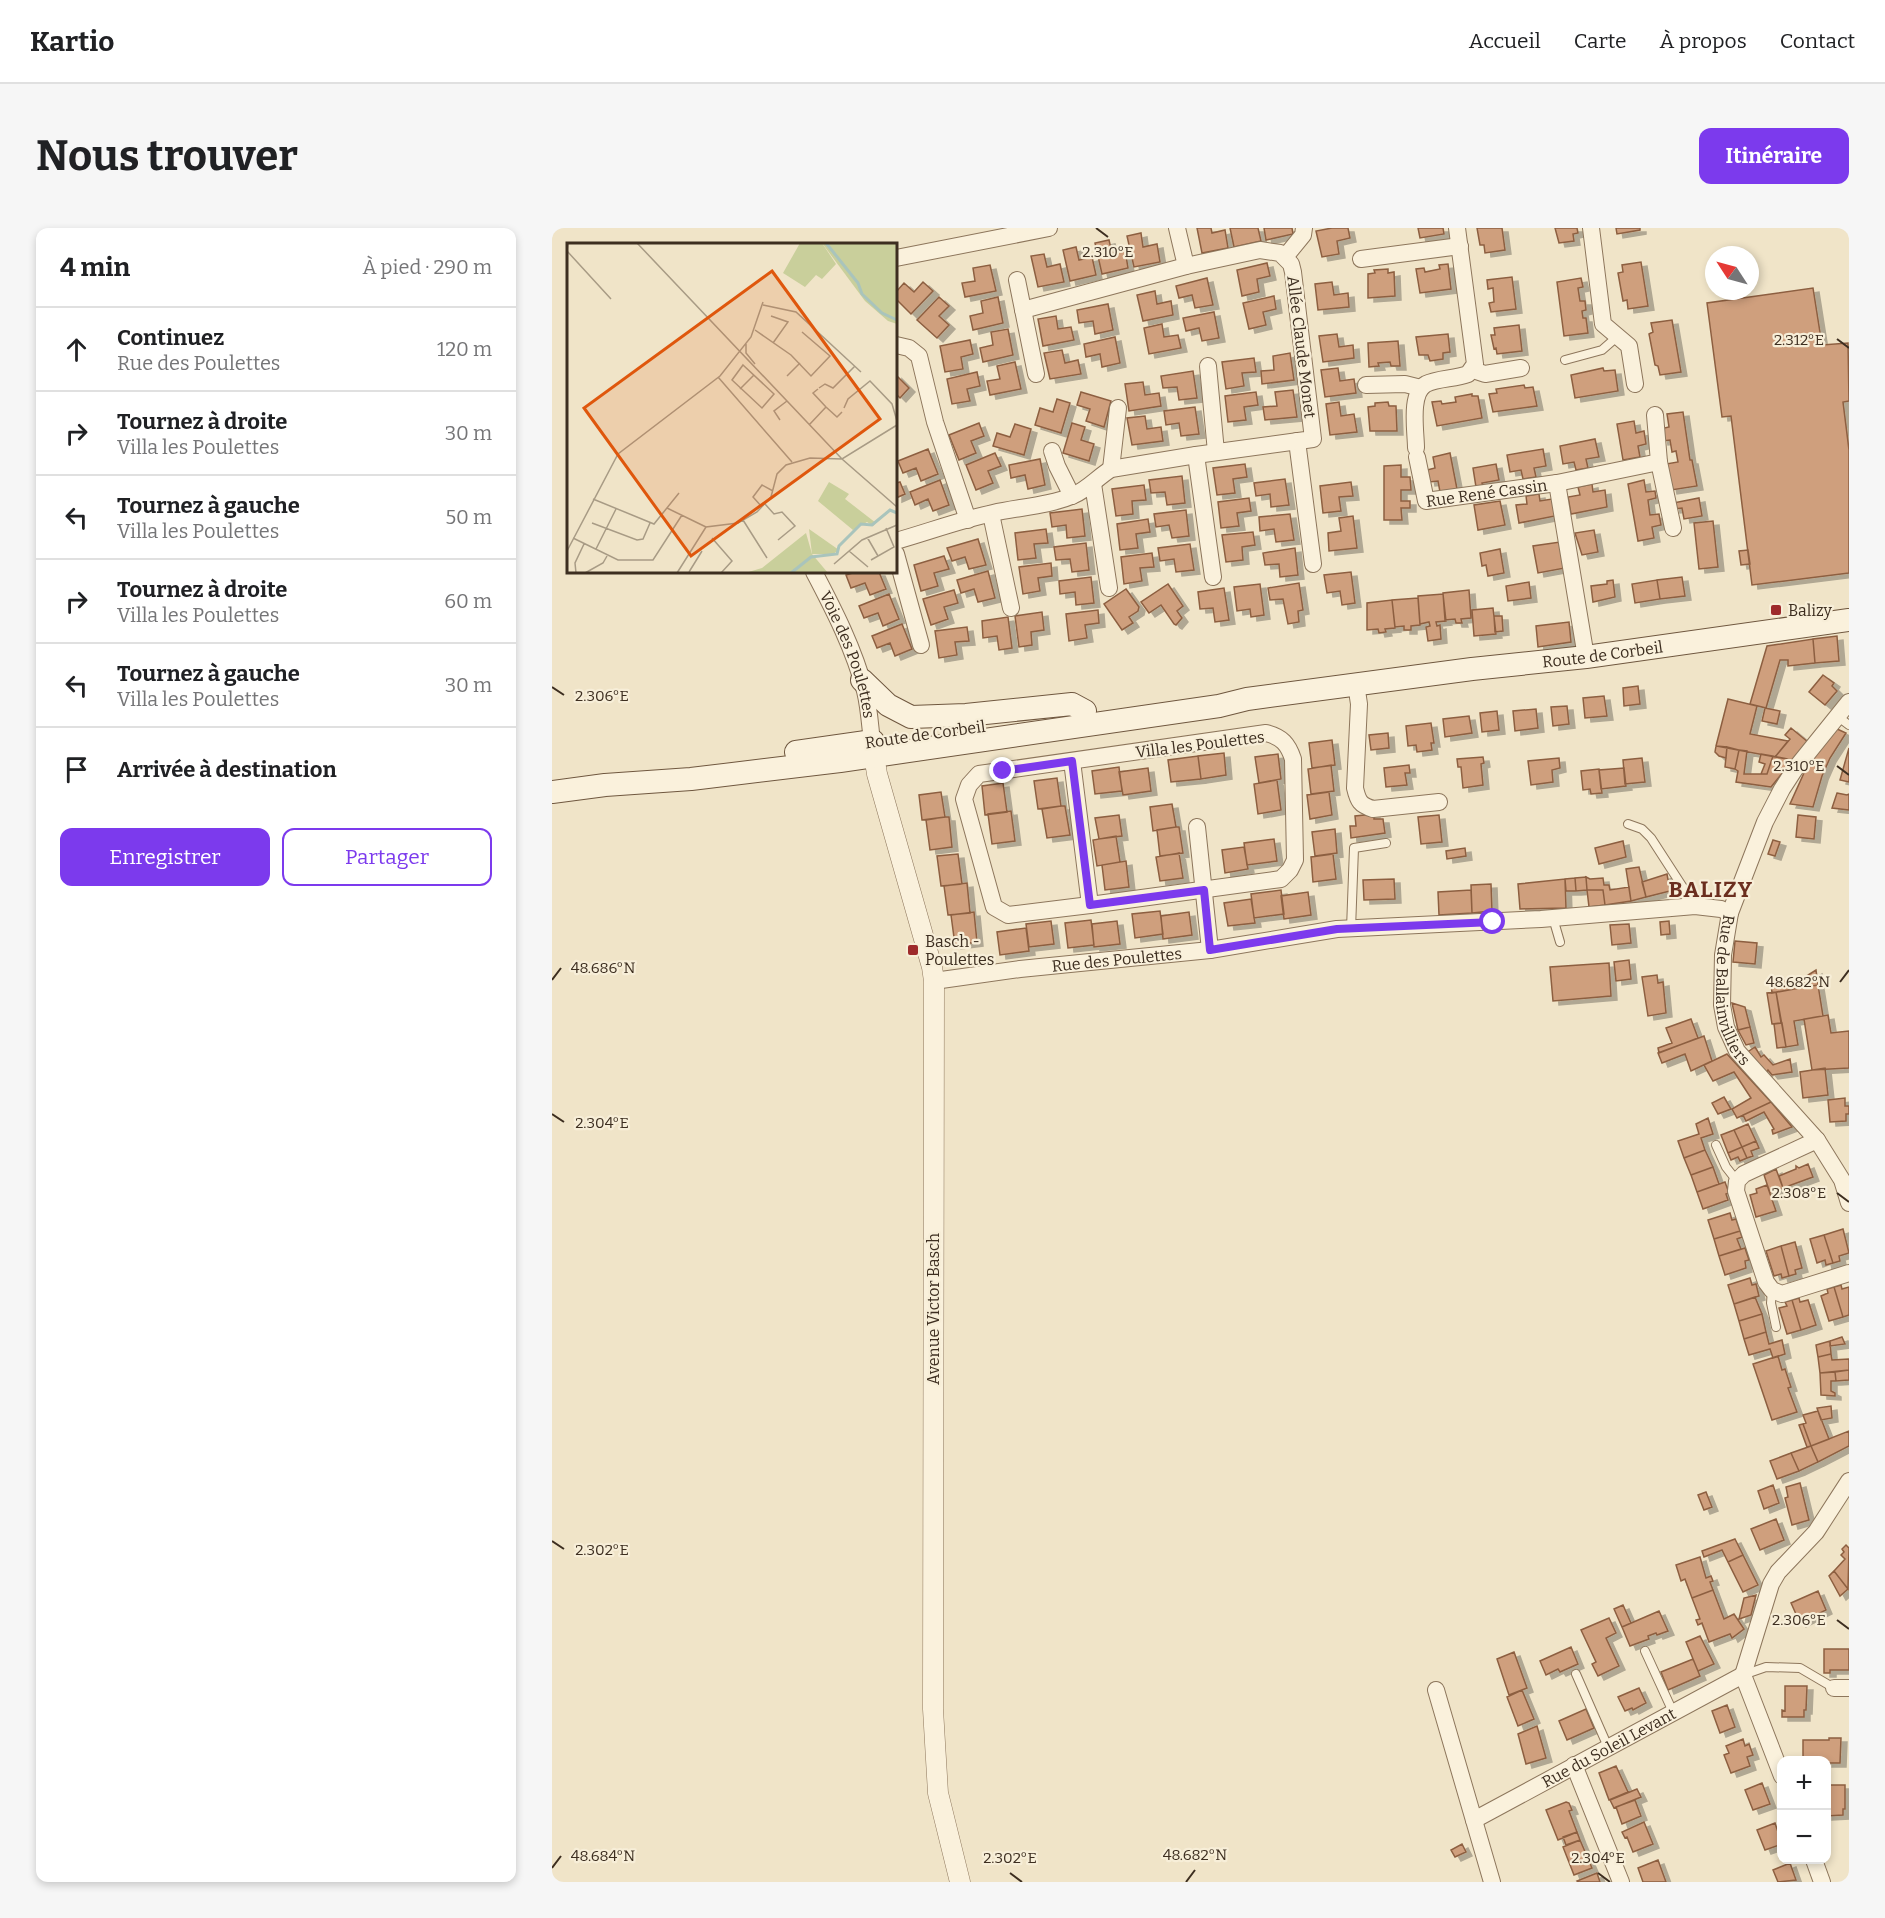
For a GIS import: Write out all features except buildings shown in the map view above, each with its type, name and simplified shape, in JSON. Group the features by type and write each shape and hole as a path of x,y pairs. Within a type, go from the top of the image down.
{"main road":[{"name":"Route de Corbeil","path":"873,748 1219,706 1247,699 1356,684 1586,657 1849,620"},
{"path":"862,680 888,705 911,717 966,715 1072,704 1085,711"},
{"name":"Route de Corbeil","path":"552,792 605,785 691,779 840,761 873,748 909,738 1085,711 1219,697 1247,699"}],"street":[{"path":"897,258 1049,228"},
{"path":"1177,228 1186,266"},
{"name":"Allée Claude Monet","path":"1285,257 1303,235 1304,228"},
{"path":"1457,228 1475,357 1473,370"},
{"path":"1591,228 1603,324 1629,346 1635,384"},
{"path":"1361,260 1460,246"},
{"name":"Allée Claude Monet","path":"1023,310 1186,266 1260,250 1280,253 1285,257 1293,272 1313,564"},
{"path":"1017,280 1036,374"},
{"path":"897,345 909,348 919,356 935,422 968,520"},
{"path":"1208,366 1216,452"},
{"path":"1366,385 1405,384 1421,388 1434,381 1461,377 1473,370 1485,374 1521,368"},
{"name":"Rue René Cassin","path":"1421,388 1417,393 1415,405 1417,453 1426,501 1557,483 1659,462"},
{"path":"1111,469 1118,408"},
{"path":"1654,415 1659,462 1673,528"},
{"path":"897,541 991,513 1058,501 1093,484 1111,469 1196,454 1305,440"},
{"path":"1052,451 1072,496"},
{"path":"1196,454 1213,577"},
{"name":"Rue René Cassin","path":"1557,483 1586,657"},
{"path":"1093,484 1109,588"},
{"path":"991,513 1011,608"},
{"path":"897,558 921,645"},
{"name":"Voie des Poulettes","path":"815,573 842,626 862,680 873,748"},
{"path":"1356,684 1359,704 1355,788 1358,801 1373,809 1439,802"},
{"name":"Rue de Ballainvilliers","path":"1849,702 1843,720 1809,749 1782,789 1765,822 1730,913 1723,955 1722,1005 1726,1027 1737,1051 1817,1140 1842,1180 1849,1203"},
{"name":"Villa les Poulettes","path":"1266,733 1278,736 1289,746 1293,759 1295,860 1290,870 1281,879 1008,915 994,907 964,799 969,784 979,774 1072,761 1266,733"},
{"name":"Avenue Victor Basch","path":"873,748 877,774 934,981 933,1709 938,1793 960,1882"},
{"path":"1072,761 1090,905"},
{"path":"1197,827 1210,950"},
{"name":"Rue des Poulettes","path":"934,981 1020,969 1210,950 1337,929 1553,918 1695,906 1721,909 1730,913"},
{"path":"1817,1140 1744,1174 1737,1181 1736,1191 1766,1282 1772,1290 1782,1294 1849,1273"},
{"path":"1777,1763 1743,1675 1771,1584 1778,1572 1816,1532 1849,1481"},
{"name":"Rue du Soleil Levant","path":"1474,1821 1743,1675"},
{"path":"1436,1690 1492,1882"},
{"path":"1574,1765 1621,1882"},
{"path":"1815,1864 1822,1882"}],"lane":[{"path":"1565,360 1602,350 1618,336"},
{"path":"1628,824 1642,829 1651,838 1695,906"},
{"path":"1351,928 1354,848 1386,843"},
{"path":"1553,918 1560,942"},
{"path":"1716,1146 1726,1167 1737,1181"},
{"path":"1772,1290 1776,1327"},
{"path":"1645,1652 1673,1712"},
{"path":"1743,1675 1766,1667 1800,1668 1842,1688"},
{"path":"1576,1674 1608,1747"}],"place":[{"name":"Balizy","path":"1776,610"},
{"name":"Basch - Poulettes","path":"913,950"}],"district":[{"name":"BALIZY","path":"1711,889"}],"route":[{"path":"1003,771 1072,761 1090,905 1204,890 1210,950 1337,929 1493,922"}]}
